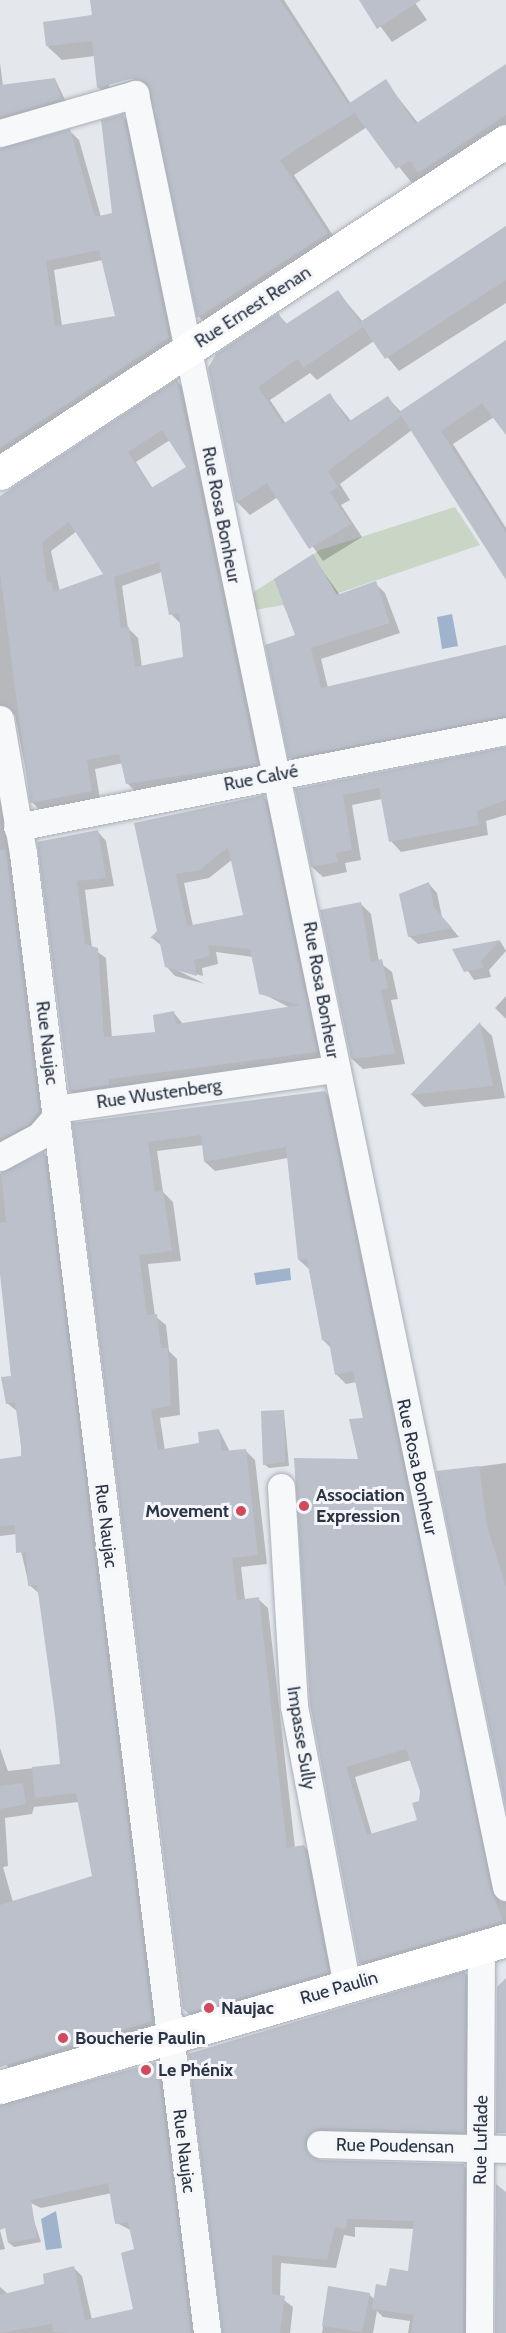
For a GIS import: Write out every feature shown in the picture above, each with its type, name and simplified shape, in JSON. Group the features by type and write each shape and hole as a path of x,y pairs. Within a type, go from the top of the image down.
{"street":[{"name":"Rue Rosa Bonheur","path":"0,133 135,94 276,775 327,1006 335,1069 506,1887"},
{"name":"Rue Ernest Renan","path":"0,473 506,141"},
{"name":"Rue Naujac","path":"0,719 56,1115 207,2333"},
{"name":"Rue Calvé","path":"17,827 506,731"},
{"name":"Rue Wustenberg","path":"0,1157 39,1136 56,1115 72,1106 335,1069"},
{"name":"Impasse Sully","path":"281,1487 294,1706 347,1986"},
{"name":"Rue Paulin","path":"0,2086 493,1944"},
{"name":"Rue Luflade","path":"478,2333 494,2149 493,1944"},
{"name":"Rue Poudensan","path":"320,2144 494,2149"}],"green space":[{"path":"455,507 480,545 286,611 283,605 255,610 252,593 320,550"}],"water":[{"path":"452,614 458,646 442,649 437,617"},
{"path":"290,1268 291,1280 256,1285 254,1273"},
{"path":"56,2211 62,2248 46,2250 41,2219"}],"building":[{"path":"90,0 280,0 354,113 280,160 328,233 197,318 147,84 131,79 97,88 92,41 46,46 43,22 92,15"},
{"path":"359,0 421,0 377,29"},
{"path":"506,64 506,115 418,173 410,161 396,169 348,104 386,79 415,124"},
{"path":"55,78 61,99 0,117 0,85"},
{"path":"123,114 169,337 0,448 0,148 70,129 95,217 112,213 101,120","holes":["99,250 115,316 55,326 46,261"]},
{"path":"506,226 506,280 385,359 363,327 303,368 298,359 258,387 283,424 330,393 348,422 388,396 401,416 328,471 338,487 330,492 351,524 309,549 267,483 236,503 208,368 216,354 278,313 286,324 338,290 360,322"},
{"path":"506,340 506,435 482,403 441,431 506,533 506,580 399,412"},
{"path":"177,379 257,764 126,784 119,754 87,760 92,791 30,803 0,572 0,496","holes":["162,430 186,467 151,488 128,452","69,522 103,574 53,592 52,582 47,582 42,542","159,562 169,615 179,613 183,657 135,667 129,627 121,628 114,577"]},
{"path":"313,554 337,595 376,581 390,623 311,648 321,688 506,645 506,716 288,758 265,645 295,635 274,579"},
{"path":"506,747 506,800 477,811 479,825 389,842 379,788 343,795 352,850 336,853 338,862 311,867 295,789"},
{"path":"264,795 317,1052 109,1079 109,1085 69,1091 37,842 98,830 106,878 77,881 85,944 98,948 104,1037 155,1032 153,1015 174,1011 176,1024 300,1005 259,994 250,949 208,945 210,956 194,960 197,976 165,967 159,939 150,938 157,931 134,823","holes":["228,847 243,915 187,926 176,874 200,870"]},
{"path":"6,849 39,1111 29,1124 0,1139 0,850"},
{"path":"429,882 434,907 452,928 408,937 399,894"},
{"path":"361,902 371,962 382,959 388,988 381,990 395,1054 351,1059 320,910"},
{"path":"500,940 481,961 484,968 464,972 452,949"},
{"path":"480,1022 493,1086 410,1095"},
{"path":"325,1091 491,1890 503,1921 359,1963 310,1704 294,1458 358,1459 349,1419 363,1418 353,1371 335,1375 329,1342 322,1340 307,1259 298,1260 286,1147 204,1162 201,1135 148,1142 155,1192 163,1190 172,1251 139,1255 147,1315 157,1314 161,1348 168,1348 171,1406 151,1409 158,1450 199,1443 198,1432 219,1429 222,1451 246,1449 258,1555 232,1558 237,1600 259,1597 287,1848 304,1845 328,1972 189,2013 183,2009 72,1123","holes":["406,1749 420,1791 419,1801 412,1803 417,1820 367,1835 346,1767"]},
{"path":"44,1151 152,2021 0,2067 0,1905 92,1876 76,1793 35,1798 32,1767 60,1764 55,1715 37,1585 28,1586 26,1552 16,1553 15,1525 0,1526 0,1459 21,1456 15,1402 6,1404 1,1377 11,1376 0,1274 0,1223 6,1222 1,1172"},
{"path":"284,1410 285,1462 263,1465 261,1411"},
{"path":"479,1466 487,1526 506,1587 506,1809 436,1471"},
{"path":"23,1783 26,1804 0,1809 0,1786"},
{"path":"465,1971 464,2132 320,2128 307,2135 304,2144 320,2160 464,2164 463,2333 411,2333 414,2315 372,2309 376,2284 386,2286 390,2268 408,2271 414,2221 347,2219 346,2229 335,2227 327,2260 272,2255 272,2294 285,2296 280,2333 222,2333 188,2054"},
{"path":"506,1978 506,2133 496,2133 497,1987"},
{"path":"157,2062 191,2333 67,2333 53,2332 52,2324 0,2333 0,2295 44,2284 43,2274 74,2266 85,2320 133,2309 121,2253 134,2249 128,2222 115,2224 108,2183 31,2200 37,2238 8,2243 5,2228 0,2230 0,2105"},
{"path":"496,2184 506,2192 506,2333 495,2333"},
{"path":"328,2286 370,2293 362,2332 322,2326"}],"place":[{"name":"Association Expression","path":"304,1506"},
{"name":"Movement","path":"241,1511"},
{"name":"Naujac","path":"209,2008"},
{"name":"Boucherie Paulin","path":"63,2038"},
{"name":"Le Phénix","path":"146,2070"}]}
